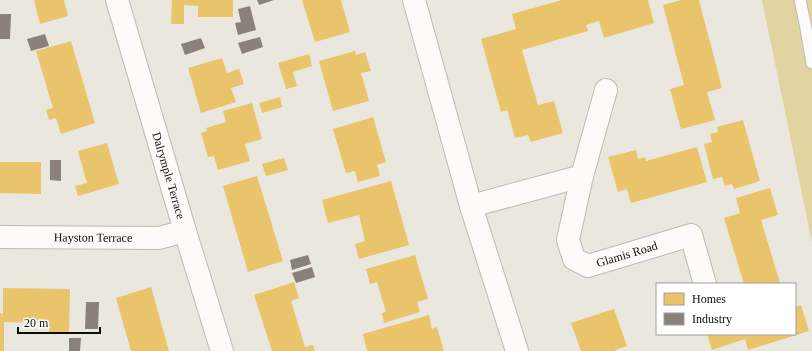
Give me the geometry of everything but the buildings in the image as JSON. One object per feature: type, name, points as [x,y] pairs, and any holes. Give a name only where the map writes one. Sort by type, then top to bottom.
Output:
[{"type":"street","name":"Dalrymple Terrace","points":[[117,0],[222,351]]},
{"type":"street","points":[[414,0],[471,206],[517,351]]},
{"type":"street","name":"Glamis Road","points":[[606,90],[582,176],[568,240],[574,259],[588,266],[691,235],[705,283]]},
{"type":"street","points":[[471,206],[582,176]]},
{"type":"street","name":"Hayston Terrace","points":[[0,237],[159,238],[185,231]]},
{"type":"lane","points":[[800,0],[812,63]]},
{"type":"shaded area","points":[[762,0],[812,0],[812,243],[809,228]]}]
